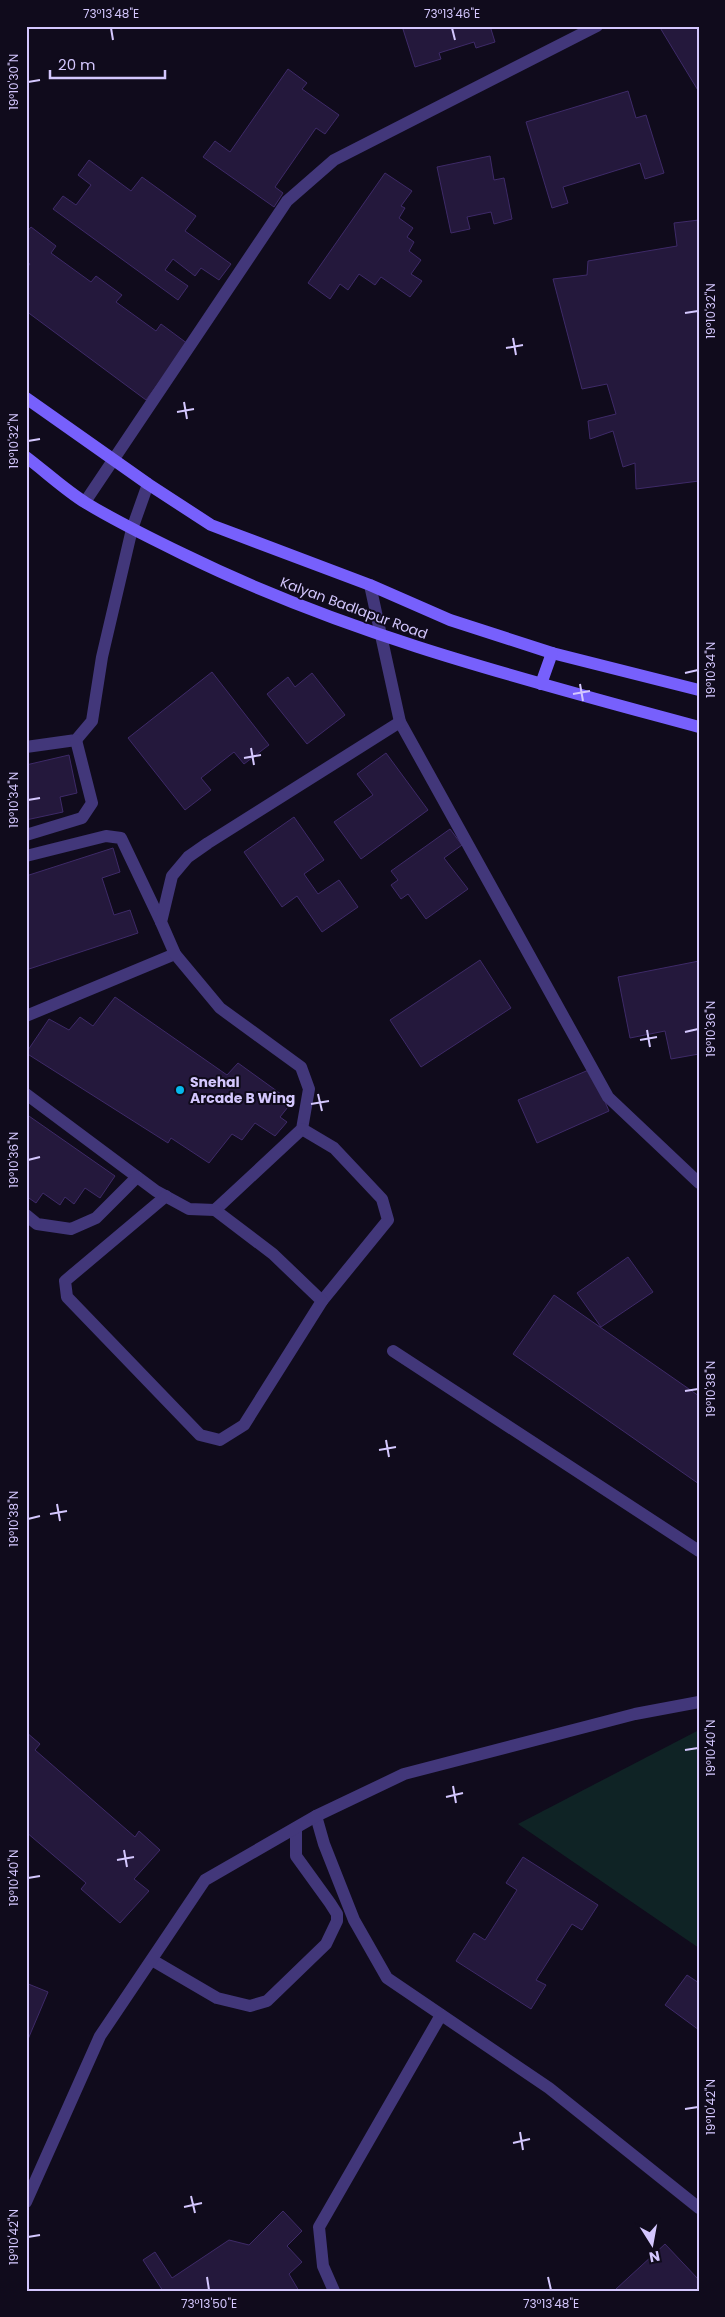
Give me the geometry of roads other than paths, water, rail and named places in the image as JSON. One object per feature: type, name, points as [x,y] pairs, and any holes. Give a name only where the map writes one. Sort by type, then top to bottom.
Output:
[{"type":"main road","points":[[26,398],[113,460],[211,525],[370,585],[450,620],[552,652],[699,690]]},
{"type":"main road","name":"Kalyan Badlapur Road","points":[[26,457],[85,502],[132,529],[242,583],[382,636],[541,684],[699,727]]},
{"type":"main road","points":[[541,684],[552,652]]},
{"type":"street","points":[[85,502],[287,201],[334,160],[597,26]]},
{"type":"street","points":[[26,747],[76,740],[92,721],[102,657],[132,529],[148,484]]},
{"type":"street","points":[[370,585],[400,722],[608,1097],[699,1183]]},
{"type":"street","points":[[161,922],[172,876],[188,857],[400,722]]},
{"type":"street","points":[[26,835],[82,818],[92,803],[76,740]]},
{"type":"street","points":[[26,856],[106,836],[121,838],[175,954],[220,1008],[301,1067],[309,1089],[302,1128],[216,1210]]},
{"type":"street","points":[[26,1016],[175,954]]},
{"type":"street","points":[[26,1094],[137,1177],[166,1196],[189,1209],[216,1210],[272,1254],[322,1301]]},
{"type":"street","points":[[166,1196],[65,1281],[66,1297],[200,1435],[220,1440],[244,1425],[322,1301],[388,1220],[382,1199],[334,1148],[302,1128]]},
{"type":"street","points":[[26,1215],[37,1224],[70,1229],[96,1218],[137,1177]]},
{"type":"street","points":[[393,1350],[699,1551]]},
{"type":"street","points":[[26,2202],[100,2036],[205,1880],[316,1816],[404,1774],[635,1714],[699,1702]]},
{"type":"street","points":[[316,1816],[324,1844],[354,1920],[387,1978],[549,2088],[699,2208]]},
{"type":"street","points":[[152,1960],[218,1998],[250,2006],[267,2001],[326,1944],[337,1921],[337,1914],[296,1856],[296,1828]]},
{"type":"street","points":[[334,2291],[323,2266],[319,2227],[441,2015]]},
{"type":"place","name":"Snehal Arcade B Wing","points":[[180,1090]]}]
